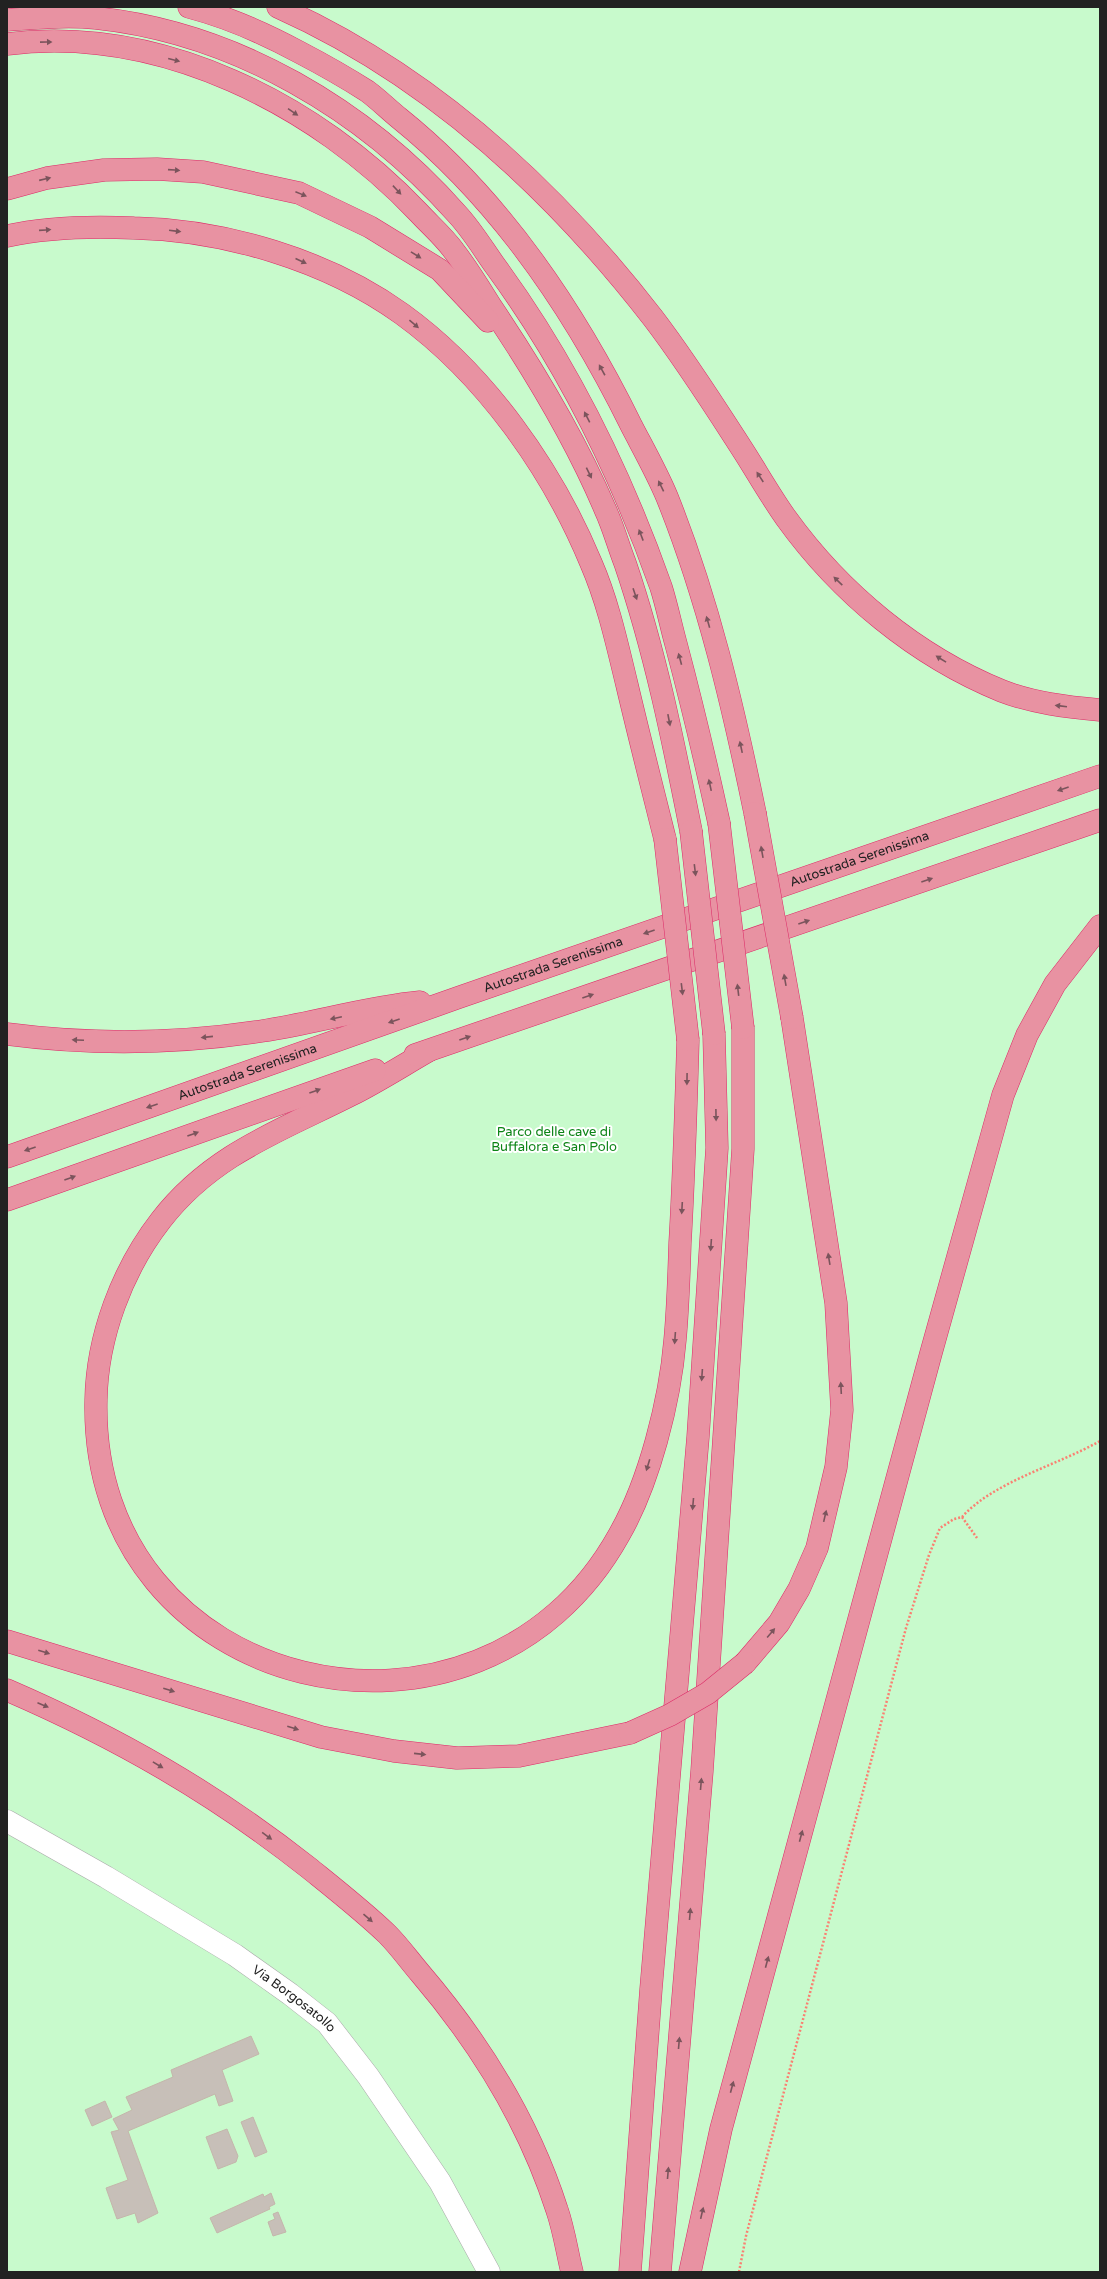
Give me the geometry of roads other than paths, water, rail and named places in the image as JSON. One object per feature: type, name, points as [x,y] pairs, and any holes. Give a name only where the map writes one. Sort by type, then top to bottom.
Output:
[{"type":"highway","points":[[7,1640],[321,1737],[394,1751],[457,1758],[519,1756],[630,1733],[670,1715],[708,1693],[745,1663],[779,1623],[799,1588],[818,1548],[836,1467],[842,1410],[836,1303],[792,1018],[755,813],[732,701],[696,579],[666,496],[620,402],[587,342],[542,271],[484,198],[429,142],[368,92],[268,35],[209,12],[189,7]]},
{"type":"highway","points":[[278,7],[307,20],[354,46],[415,86],[480,135],[531,182],[586,239],[652,318],[714,405],[786,518],[830,573],[860,602],[897,631],[958,670],[1003,691],[1048,704],[1100,710]]},
{"type":"highway","points":[[7,20],[57,16],[104,19],[143,26],[197,40],[254,62],[304,87],[354,118],[409,165],[459,216],[514,292],[557,360],[589,419],[628,501],[662,590],[693,705],[719,823],[743,1028],[743,1148],[702,1771],[660,2272]]},
{"type":"highway","points":[[7,44],[60,42],[96,44],[134,50],[189,64],[242,85],[286,107],[331,137],[396,189],[453,250],[530,365],[569,432],[606,510],[637,600],[669,715],[690,831],[714,1034],[717,1148],[698,1437],[652,1982],[630,2272]]},
{"type":"highway","points":[[7,189],[46,178],[104,170],[157,169],[203,172],[299,192],[370,227],[440,270],[530,365]]},
{"type":"highway","points":[[7,236],[27,232],[97,227],[153,228],[213,235],[284,254],[359,288],[402,314],[440,346],[492,398],[532,453],[569,516],[591,562],[608,607],[665,839],[688,1040],[685,1148],[675,1343],[661,1420],[641,1486],[621,1533],[592,1579],[558,1613],[515,1644],[475,1662],[434,1674],[391,1682],[350,1681],[304,1674],[260,1660],[221,1639],[190,1616],[165,1594],[139,1562],[119,1524],[108,1496],[99,1459],[95,1427],[96,1385],[100,1354],[109,1321],[139,1252],[159,1223],[182,1195],[210,1171],[246,1146],[357,1092],[428,1051]]},
{"type":"highway","name":"Autostrada Serenissima","points":[[7,1157],[457,998],[1100,776]]},
{"type":"highway","points":[[7,1200],[428,1051],[1100,820]]},
{"type":"highway","points":[[690,2272],[721,2129],[931,1353],[1003,1095],[1027,1035],[1056,984],[1100,926]]},
{"type":"highway","points":[[7,1034],[39,1038],[175,1041],[261,1031],[334,1018],[397,1004],[457,998]]},
{"type":"highway","points":[[7,1690],[130,1748],[219,1801],[276,1842],[336,1889],[387,1935],[436,1992],[480,2050],[513,2108],[539,2164],[557,2210],[572,2272]]},
{"type":"street","name":"Via Borgosatollo","points":[[7,1821],[106,1877],[235,1955],[290,1994],[327,2023],[368,2076],[440,2182],[489,2272]]},
{"type":"park label","name":"Parco delle cave di Buffalora e San Polo","points":[[554,1140]]}]
